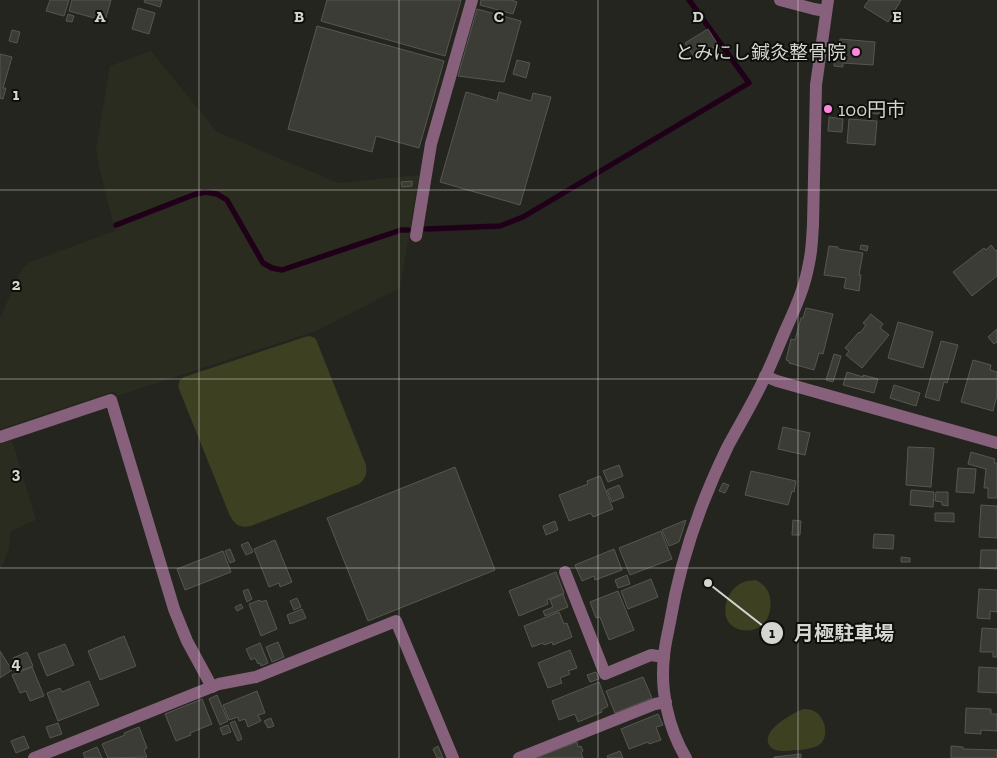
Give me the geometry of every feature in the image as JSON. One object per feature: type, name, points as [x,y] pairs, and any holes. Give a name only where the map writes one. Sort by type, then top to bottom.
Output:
[{"type":"street","points":[[416,236],[432,144],[472,0]]},
{"type":"street","points":[[686,758],[675,737],[669,717],[663,677],[664,657],[672,608],[684,561],[708,491],[728,447],[766,376],[800,296],[809,263],[813,225],[816,85],[827,6],[814,9],[780,0]]},
{"type":"street","points":[[766,376],[777,381],[997,443]]},
{"type":"street","points":[[0,437],[111,400],[174,609],[187,641],[212,687]]},
{"type":"street","points":[[564,572],[605,674],[651,655],[664,657]]},
{"type":"street","points":[[34,758],[219,684],[256,677],[396,621],[453,758]]},
{"type":"street","points":[[519,758],[655,704],[666,702]]},
{"type":"shaded area","points":[[151,51],[217,132],[338,183],[419,175],[400,288],[316,331],[117,396],[115,391],[0,429],[0,318],[20,273],[30,262],[115,231],[96,149],[110,66]]},
{"type":"shaded area","points":[[12,440],[36,520],[11,531],[9,548],[0,570],[0,444]]},
{"type":"green space","points":[[310,336],[315,338],[317,342],[366,465],[366,476],[359,484],[251,526],[239,526],[230,516],[179,389],[179,382],[184,377]]},
{"type":"green space","points":[[755,580],[762,584],[769,593],[770,610],[766,621],[762,625],[752,630],[741,630],[728,622],[725,612],[727,601],[731,592],[739,584]]},
{"type":"green space","points":[[803,709],[814,711],[822,719],[825,736],[821,744],[802,750],[786,751],[772,748],[769,745],[768,739],[773,728]]},
{"type":"building","points":[[50,0],[69,0],[64,16],[46,11]]},
{"type":"building","points":[[72,0],[111,0],[105,21],[69,11]]},
{"type":"building","points":[[145,0],[162,0],[160,7],[144,2]]},
{"type":"building","points":[[327,0],[461,0],[445,56],[321,21]]},
{"type":"building","points":[[481,0],[511,0],[517,2],[513,14],[480,5]]},
{"type":"building","points":[[869,0],[901,0],[888,22],[864,7]]},
{"type":"building","points":[[138,8],[155,13],[149,34],[132,29]]},
{"type":"building","points":[[477,9],[521,21],[504,82],[458,76]]},
{"type":"building","points":[[68,14],[74,16],[72,22],[66,21]]},
{"type":"building","points":[[317,26],[444,61],[419,148],[376,136],[372,152],[288,129]]},
{"type":"building","points":[[708,29],[720,48],[715,51],[713,47],[695,58],[685,43]]},
{"type":"building","points":[[12,30],[20,32],[17,43],[9,41]]},
{"type":"building","points":[[840,39],[875,42],[873,65],[843,63],[843,67],[834,66],[835,54],[838,54]]},
{"type":"building","points":[[0,54],[12,57],[3,88],[6,88],[3,99],[0,98]]},
{"type":"building","points":[[517,60],[530,63],[526,78],[513,74]]},
{"type":"building","points":[[466,92],[497,101],[499,92],[531,101],[533,93],[551,97],[520,205],[440,182]]},
{"type":"building","points":[[862,105],[879,106],[879,114],[862,113]]},
{"type":"building","points":[[829,117],[843,119],[842,132],[828,131]]},
{"type":"building","points":[[849,119],[877,121],[875,145],[847,143]]},
{"type":"building","points":[[412,181],[412,186],[402,187],[401,182]]},
{"type":"building","points":[[861,245],[868,246],[867,251],[860,249]]},
{"type":"building","points":[[991,245],[997,250],[997,276],[972,296],[953,272],[984,248],[986,250]]},
{"type":"building","points":[[829,246],[863,253],[859,275],[861,275],[859,291],[844,288],[846,278],[824,275]]},
{"type":"building","points":[[806,308],[833,314],[823,354],[819,353],[814,370],[789,363],[786,360],[791,339],[795,340]]},
{"type":"building","points":[[871,314],[883,324],[880,328],[889,335],[862,368],[846,355],[849,351],[845,348],[860,333],[866,325],[863,323]]},
{"type":"building","points":[[898,322],[933,332],[923,368],[888,358]]},
{"type":"building","points":[[997,329],[997,342],[994,344],[988,337]]},
{"type":"building","points":[[941,341],[958,345],[947,383],[944,382],[939,401],[925,397]]},
{"type":"building","points":[[834,354],[841,356],[833,382],[826,380]]},
{"type":"building","points":[[973,360],[991,365],[990,370],[997,372],[997,395],[993,411],[961,402]]},
{"type":"building","points":[[847,372],[878,379],[874,393],[843,385]]},
{"type":"building","points":[[894,385],[920,393],[916,406],[890,398]]},
{"type":"building","points":[[783,427],[810,433],[805,455],[778,449]]},
{"type":"building","points":[[908,447],[934,448],[931,487],[906,485]]},
{"type":"building","points":[[971,452],[995,459],[994,463],[997,463],[997,498],[988,498],[988,488],[984,488],[986,469],[968,464]]},
{"type":"building","points":[[619,465],[623,476],[608,482],[603,471]]},
{"type":"building","points":[[455,467],[495,570],[368,621],[327,518]]},
{"type":"building","points":[[958,468],[976,469],[974,493],[956,492]]},
{"type":"building","points":[[751,471],[796,481],[794,492],[792,491],[788,505],[745,495]]},
{"type":"building","points":[[600,476],[613,509],[593,517],[591,513],[569,521],[559,495],[588,484],[587,481]]},
{"type":"building","points":[[723,483],[729,485],[725,493],[719,491]]},
{"type":"building","points":[[619,485],[624,497],[612,502],[607,490]]},
{"type":"building","points":[[911,490],[934,492],[933,507],[910,505]]},
{"type":"building","points":[[936,492],[948,492],[948,506],[942,505],[942,502],[935,501]]},
{"type":"building","points":[[981,505],[997,506],[997,538],[979,537]]},
{"type":"building","points":[[935,513],[954,513],[954,522],[935,521]]},
{"type":"building","points":[[686,520],[679,542],[669,546],[662,530]]},
{"type":"building","points":[[793,520],[801,521],[800,535],[792,535]]},
{"type":"building","points":[[555,521],[558,530],[546,535],[543,526]]},
{"type":"building","points":[[661,531],[672,559],[630,575],[619,548]]},
{"type":"building","points":[[874,534],[894,535],[893,549],[873,548]]},
{"type":"building","points":[[275,540],[292,582],[280,587],[279,583],[269,587],[254,549]]},
{"type":"building","points":[[248,542],[253,552],[246,555],[241,545]]},
{"type":"building","points":[[230,549],[235,561],[230,563],[225,551]]},
{"type":"building","points":[[614,549],[622,570],[595,580],[594,576],[582,581],[575,565]]},
{"type":"building","points":[[981,550],[997,550],[997,569],[980,568]]},
{"type":"building","points":[[223,551],[231,572],[185,590],[177,569]]},
{"type":"building","points":[[901,557],[910,558],[910,562],[901,562]]},
{"type":"building","points":[[556,572],[564,593],[547,600],[548,604],[519,616],[509,591]]},
{"type":"building","points":[[627,575],[630,584],[618,588],[615,580]]},
{"type":"building","points":[[651,579],[658,597],[628,609],[621,591]]},
{"type":"building","points":[[248,589],[252,599],[247,602],[243,591]]},
{"type":"building","points":[[979,589],[997,590],[997,612],[990,611],[990,619],[977,618]]},
{"type":"building","points":[[618,591],[634,630],[609,640],[600,617],[596,618],[590,602]]},
{"type":"building","points":[[563,594],[568,607],[545,616],[543,611],[553,607],[550,600]]},
{"type":"building","points":[[297,598],[301,607],[294,610],[290,601]]},
{"type":"building","points":[[260,600],[261,602],[266,600],[277,629],[261,636],[249,604]]},
{"type":"building","points":[[241,604],[243,608],[237,611],[235,607]]},
{"type":"building","points":[[302,609],[306,618],[290,624],[287,615]]},
{"type":"building","points":[[559,612],[564,624],[567,623],[572,637],[553,645],[552,642],[532,647],[524,626]]},
{"type":"building","points":[[982,628],[997,629],[997,657],[993,657],[993,652],[980,652]]},
{"type":"building","points":[[124,636],[136,666],[100,680],[88,651]]},
{"type":"building","points":[[278,642],[284,657],[272,662],[266,647]]},
{"type":"building","points":[[260,643],[268,663],[261,666],[255,658],[251,660],[246,649]]},
{"type":"building","points":[[65,644],[74,665],[47,676],[38,654]]},
{"type":"building","points":[[570,650],[577,668],[568,671],[570,674],[560,678],[562,683],[548,688],[538,663]]},
{"type":"building","points":[[0,651],[12,670],[0,678]]},
{"type":"building","points":[[27,652],[33,666],[19,671],[13,658]]},
{"type":"building","points":[[32,667],[44,696],[30,701],[26,691],[20,693],[12,675]]},
{"type":"building","points":[[979,667],[997,668],[997,693],[978,692]]},
{"type":"building","points":[[596,672],[599,679],[590,682],[587,675]]},
{"type":"building","points":[[643,677],[652,698],[615,713],[606,691]]},
{"type":"building","points":[[89,681],[99,705],[58,721],[47,693],[60,688],[62,692]]},
{"type":"building","points":[[599,682],[608,706],[601,710],[602,712],[578,722],[575,714],[559,720],[552,701]]},
{"type":"building","points":[[257,691],[265,713],[258,715],[261,721],[248,727],[245,719],[239,721],[238,717],[229,720],[223,705]]},
{"type":"building","points":[[217,695],[228,721],[220,725],[209,699]]},
{"type":"building","points":[[202,699],[212,724],[176,741],[165,714]]},
{"type":"building","points":[[966,708],[991,709],[991,714],[997,714],[997,731],[981,730],[981,734],[965,733]]},
{"type":"building","points":[[658,714],[663,725],[656,727],[661,740],[649,744],[648,742],[629,749],[621,729]]},
{"type":"building","points":[[271,718],[274,726],[268,728],[264,721]]},
{"type":"building","points":[[235,721],[242,739],[238,741],[230,723]]},
{"type":"building","points":[[58,723],[62,734],[50,738],[46,727]]},
{"type":"building","points":[[228,725],[231,732],[223,735],[220,728]]},
{"type":"building","points":[[139,727],[147,748],[144,750],[147,757],[108,758],[102,744]]},
{"type":"building","points":[[24,736],[29,748],[16,753],[11,741]]},
{"type":"building","points":[[577,742],[578,747],[581,746],[583,751],[581,753],[583,758],[536,758]]},
{"type":"building","points":[[438,746],[443,758],[437,758],[433,749]]},
{"type":"building","points":[[951,746],[963,747],[963,749],[997,750],[997,758],[951,758]]},
{"type":"building","points":[[97,747],[102,758],[85,758],[83,753]]},
{"type":"building","points":[[620,751],[623,758],[608,758],[607,756]]},
{"type":"building","points":[[801,754],[801,758],[774,758],[774,757]]},
{"type":"waterway","points":[[426,229],[500,226],[523,217],[749,83],[689,0]]},
{"type":"waterway","points":[[116,225],[193,195],[205,192],[217,194],[227,200],[263,263],[272,268],[282,270],[401,230],[408,230]]},
{"type":"place","name":"とみにし鍼灸整骨院","points":[[856,52]]},
{"type":"place","name":"100円市","points":[[828,109]]},
{"type":"place","name":"月極駐車場","points":[[708,583]]}]
